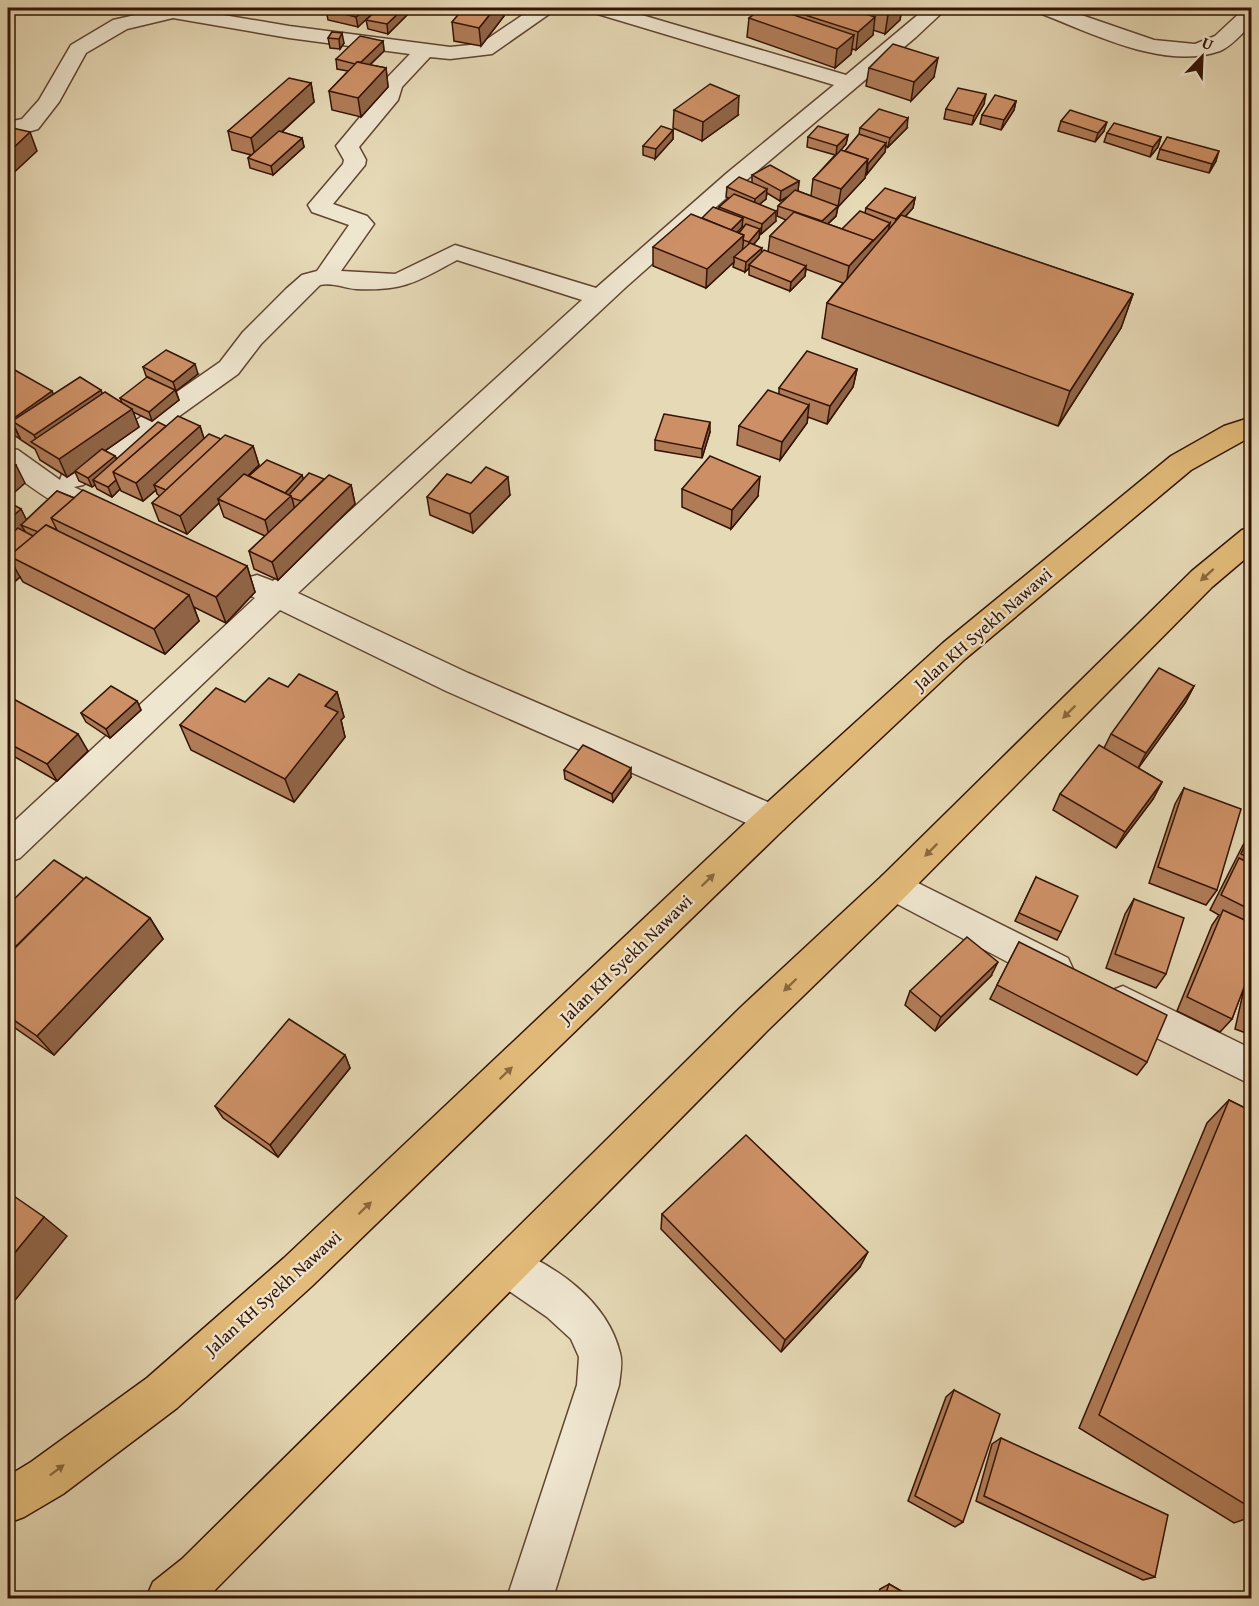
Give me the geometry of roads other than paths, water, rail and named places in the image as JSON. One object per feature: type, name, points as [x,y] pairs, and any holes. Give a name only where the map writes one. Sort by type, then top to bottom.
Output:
[{"type":"main road","name":"Jalan KH Syekh Nawawi","points":[[8,1501],[46,1478],[162,1393],[289,1280],[772,819],[954,651],[1181,463],[1234,432],[1251,426]]},
{"type":"main road","points":[[190,1591],[507,1266],[754,1019],[894,886],[1202,579],[1251,537]]},
{"type":"street","points":[[8,128],[30,124],[48,102],[78,49],[120,24],[173,12],[288,32],[450,53],[485,50],[545,8]]},
{"type":"street","points":[[598,8],[850,82]]},
{"type":"street","points":[[8,848],[276,595],[601,298],[709,201],[937,8]]},
{"type":"street","points":[[1044,8],[1149,46],[1183,51],[1215,46],[1251,12]]},
{"type":"street","points":[[326,276],[362,224],[360,221],[320,207],[320,205],[354,165],[355,160],[347,146],[368,125],[372,119],[370,115],[391,93],[392,86],[425,50]]},
{"type":"street","points":[[55,490],[229,368],[252,338],[311,280],[326,276],[353,281],[401,280],[455,252],[601,298]]},
{"type":"street","points":[[8,458],[55,490],[125,523]]},
{"type":"street","points":[[235,576],[457,681],[772,819]]},
{"type":"street","points":[[75,740],[105,757]]},
{"type":"street","points":[[894,886],[1251,1068]]},
{"type":"street","points":[[507,1266],[569,1308],[590,1330],[599,1353],[598,1385],[530,1599]]}]
